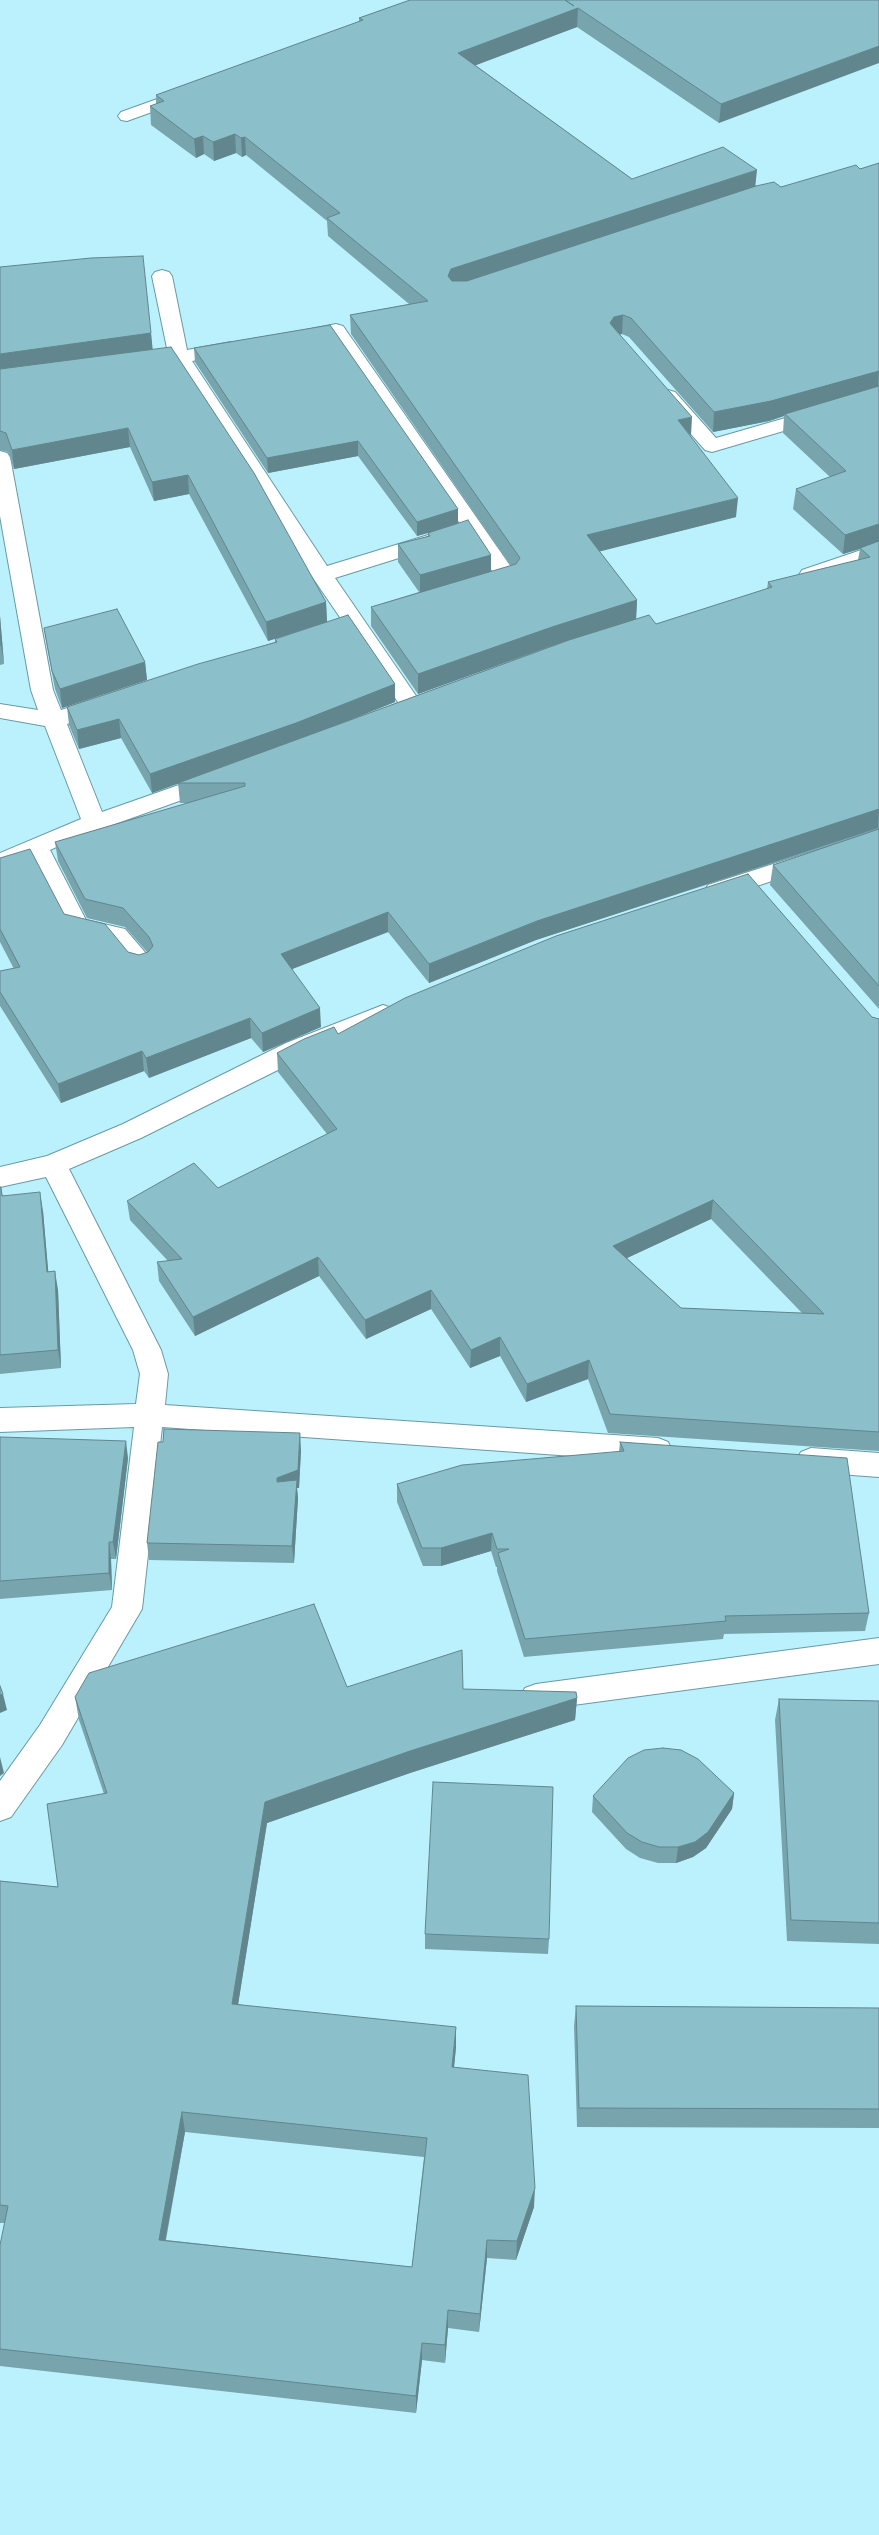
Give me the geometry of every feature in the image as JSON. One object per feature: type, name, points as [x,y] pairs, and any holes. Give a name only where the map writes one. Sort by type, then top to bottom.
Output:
[{"type":"street","points":[[127,116],[200,88]]},
{"type":"street","points":[[162,276],[179,357],[322,575],[412,706]]},
{"type":"street","points":[[277,340],[336,330],[507,577],[459,591]]},
{"type":"street","points":[[141,362],[248,346]]},
{"type":"street","points":[[653,380],[712,446],[879,397]]},
{"type":"street","points":[[0,457],[42,690],[94,822]]},
{"type":"street","points":[[322,575],[474,528]]},
{"type":"street","points":[[787,583],[879,552]]},
{"type":"street","points":[[0,712],[54,720],[120,699]]},
{"type":"street","points":[[0,864],[94,822],[232,774]]},
{"type":"street","points":[[694,899],[879,838]]},
{"type":"street","points":[[36,847],[77,927],[116,935],[141,964]]},
{"type":"street","points":[[750,880],[770,902]]},
{"type":"street","points":[[0,1178],[53,1165],[132,1131],[295,1050],[403,1006]]},
{"type":"street","points":[[0,1807],[51,1735],[127,1609],[154,1374],[147,1350],[53,1165]]},
{"type":"street","points":[[0,1420],[149,1415],[682,1452]]},
{"type":"street","points":[[780,1458],[879,1465]]},
{"type":"street","points":[[527,1699],[879,1651]]},
{"type":"building","points":[[410,0],[879,0],[879,46],[721,104],[578,8],[458,53],[632,179],[723,147],[757,170],[451,269],[448,276],[452,281],[467,281],[756,186],[774,182],[781,187],[856,165],[860,169],[879,163],[879,371],[771,401],[714,412],[631,318],[623,315],[614,317],[610,323],[692,417],[678,420],[738,498],[587,535],[637,600],[552,627],[418,674],[371,607],[516,564],[520,558],[350,315],[428,301],[327,218],[340,213],[245,137],[241,138],[235,134],[213,142],[203,136],[194,139],[150,106],[164,101],[156,95],[363,20],[359,18]]},
{"type":"building","points":[[143,256],[151,333],[0,354],[0,267],[91,258]]},
{"type":"building","points":[[330,325],[458,509],[417,522],[358,441],[267,458],[194,348]]},
{"type":"building","points":[[171,347],[254,473],[326,602],[266,622],[188,475],[152,482],[128,428],[12,450],[6,433],[0,431],[0,369]]},
{"type":"building","points":[[879,386],[879,524],[845,535],[796,489],[846,471],[785,414]]},
{"type":"building","points":[[468,520],[491,555],[420,575],[398,544],[430,536],[428,533]]},
{"type":"building","points":[[879,541],[879,809],[537,921],[429,964],[388,912],[281,954],[320,1008],[262,1033],[250,1018],[146,1058],[142,1051],[58,1084],[0,992],[0,971],[20,967],[0,929],[0,858],[30,849],[64,914],[105,924],[128,952],[139,955],[148,952],[153,946],[149,937],[123,908],[85,899],[55,842],[245,786],[245,783],[178,783],[569,640],[649,615],[656,624],[772,587],[768,582],[870,557],[860,548]]},
{"type":"building","points":[[117,609],[145,662],[60,689],[52,671],[44,628]]},
{"type":"building","points":[[348,615],[395,684],[296,723],[150,774],[119,719],[77,730],[67,707],[198,664],[277,642],[275,639]]},
{"type":"building","points":[[879,829],[879,986],[773,865]]},
{"type":"building","points":[[748,874],[872,1017],[879,1019],[879,1432],[610,1414],[589,1360],[527,1384],[500,1337],[471,1350],[431,1290],[365,1320],[318,1257],[193,1317],[157,1262],[182,1259],[127,1201],[194,1163],[218,1188],[337,1129],[277,1053],[304,1039],[334,1027],[338,1034],[405,998],[556,936]],"holes":[[[713,1200],[824,1314],[681,1308],[613,1246]]]},
{"type":"building","points":[[0,1187],[2,1196],[40,1192],[47,1272],[55,1271],[58,1350],[0,1355]]},
{"type":"building","points":[[164,1429],[300,1433],[298,1470],[277,1478],[277,1482],[297,1480],[292,1546],[147,1543],[158,1442],[163,1442]]},
{"type":"building","points":[[0,1437],[126,1441],[113,1542],[109,1542],[109,1573],[0,1581]]},
{"type":"building","points":[[620,1442],[847,1458],[869,1613],[725,1616],[726,1621],[525,1639],[498,1553],[509,1549],[497,1549],[492,1533],[441,1548],[422,1548],[397,1484],[462,1465],[624,1451]]},
{"type":"building","points":[[314,1604],[347,1687],[462,1650],[463,1689],[576,1692],[577,1698],[410,1751],[265,1802],[232,2004],[456,2027],[452,2067],[528,2075],[535,2188],[517,2241],[487,2240],[480,2314],[448,2310],[445,2345],[422,2343],[416,2396],[0,2349],[0,2245],[8,2206],[0,2205],[0,1881],[58,1887],[47,1804],[107,1793],[75,1697],[89,1673]],"holes":[[[182,2112],[427,2138],[412,2267],[159,2240]]]},
{"type":"building","points":[[779,1699],[879,1701],[879,1923],[791,1920]]},
{"type":"building","points":[[663,1748],[681,1750],[698,1759],[734,1793],[708,1832],[695,1842],[678,1847],[659,1847],[642,1842],[627,1833],[593,1796],[628,1758],[644,1750]]},
{"type":"building","points":[[433,1782],[553,1787],[549,1939],[425,1934]]},
{"type":"building","points":[[576,2006],[879,2008],[879,2109],[579,2108]]}]
